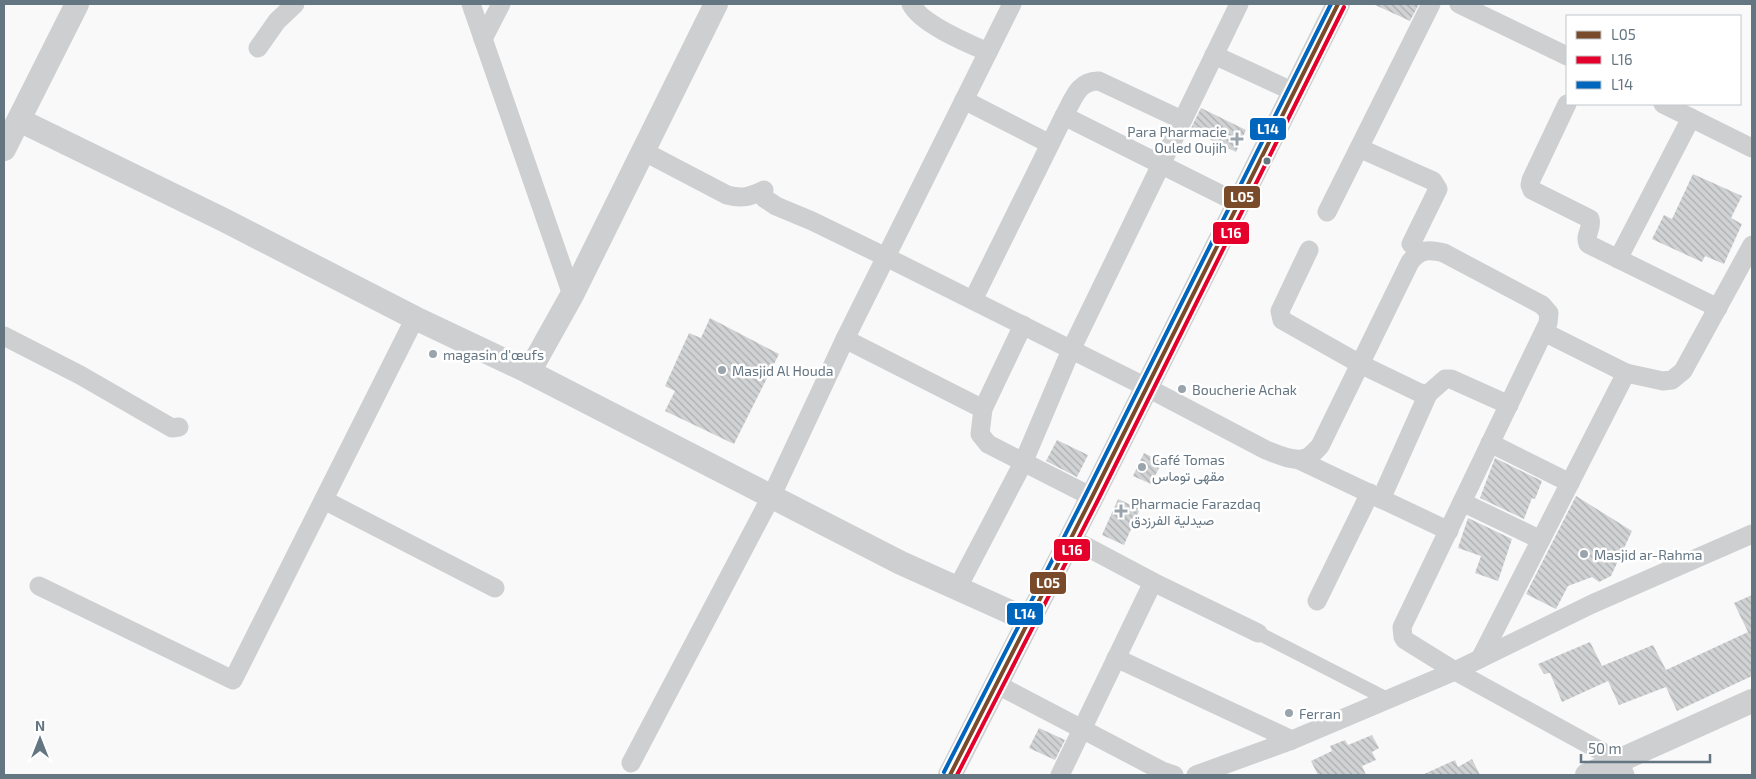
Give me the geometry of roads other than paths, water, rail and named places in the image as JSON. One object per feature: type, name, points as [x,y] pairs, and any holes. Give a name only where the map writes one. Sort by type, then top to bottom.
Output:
[{"type":"street","points":[[4,149],[76,4]]},
{"type":"street","points":[[258,48],[277,21],[295,4]]},
{"type":"street","points":[[471,4],[572,295]]},
{"type":"street","points":[[483,39],[501,4]]},
{"type":"street","points":[[529,372],[572,295],[716,4]]},
{"type":"street","points":[[911,4],[921,16],[943,31],[988,52]]},
{"type":"street","points":[[631,763],[772,495],[845,339],[1012,4]]},
{"type":"street","points":[[957,589],[1023,463],[1071,350],[1239,4]]},
{"type":"street","points":[[950,775],[1338,4]]},
{"type":"street","points":[[1327,212],[1431,4]]},
{"type":"street","points":[[1459,4],[1496,11],[1566,55]]},
{"type":"street","points":[[1214,55],[1294,92]]},
{"type":"street","points":[[973,300],[1064,116],[1081,86],[1086,82],[1099,81],[1182,120]]},
{"type":"street","points":[[964,100],[1050,144]]},
{"type":"street","points":[[1567,105],[1531,180],[1532,190],[1590,219],[1592,224],[1586,241],[1588,244],[1718,308]]},
{"type":"street","points":[[1665,105],[1752,148]]},
{"type":"street","points":[[1064,116],[1238,203]]},
{"type":"street","points":[[1618,259],[1691,118]]},
{"type":"street","points":[[19,120],[224,220],[415,318],[529,372],[772,495],[901,563],[1028,620]]},
{"type":"street","points":[[1359,148],[1433,181],[1438,189],[1411,244]]},
{"type":"street","points":[[643,151],[727,195],[739,198],[764,194],[776,206],[812,221],[973,300],[1266,450],[1286,458],[1299,460],[1448,531]]},
{"type":"street","points":[[1544,332],[1626,374],[1663,381],[1672,380],[1683,371],[1752,244]]},
{"type":"street","points":[[1309,250],[1280,311],[1282,320],[1360,364],[1420,393],[1428,394]]},
{"type":"street","points":[[1299,460],[1308,457],[1320,446],[1410,262],[1416,254],[1432,250],[1444,253],[1547,309],[1550,318],[1544,332],[1402,627],[1402,632],[1405,640],[1455,671],[1622,768]]},
{"type":"street","points":[[39,586],[234,680],[415,318]]},
{"type":"street","points":[[1023,325],[983,409],[980,434],[988,444],[1092,496]]},
{"type":"street","points":[[4,336],[80,375],[172,428],[179,427]]},
{"type":"street","points":[[845,339],[983,409]]},
{"type":"street","points":[[1480,659],[1626,374]]},
{"type":"street","points":[[1317,601],[1376,496],[1428,394],[1445,380],[1451,379],[1509,405]]},
{"type":"street","points":[[1490,443],[1570,483]]},
{"type":"street","points":[[324,500],[495,588]]},
{"type":"street","points":[[1462,502],[1541,540]]},
{"type":"street","points":[[1196,775],[1292,740],[1389,700],[1455,671],[1592,604],[1752,534]]},
{"type":"street","points":[[1070,538],[1153,582],[1389,700]]},
{"type":"street","points":[[1060,775],[1153,582]]},
{"type":"street","points":[[1116,658],[1292,740]]},
{"type":"street","points":[[996,684],[1162,771],[1174,775]]},
{"type":"street","points":[[1587,775],[1622,768],[1752,701]]},
{"type":"place","name":"Para Pharmacie Ouled Oujih","points":[[1237,139]]},
{"type":"place","name":"magasin d'œufs","points":[[433,354]]},
{"type":"place","name":"Masjid Al Houda","points":[[722,370]]},
{"type":"place","name":"Boucherie Achak","points":[[1182,389]]},
{"type":"place","name":"Café Tomas مقهى توماس","points":[[1142,467]]},
{"type":"place","name":"Pharmacie Farazdaq صيدلية الفرزدق","points":[[1121,511]]},
{"type":"place","name":"Masjid ar-Rahma","points":[[1584,554]]},
{"type":"place","name":"Ferran","points":[[1289,713]]}]
